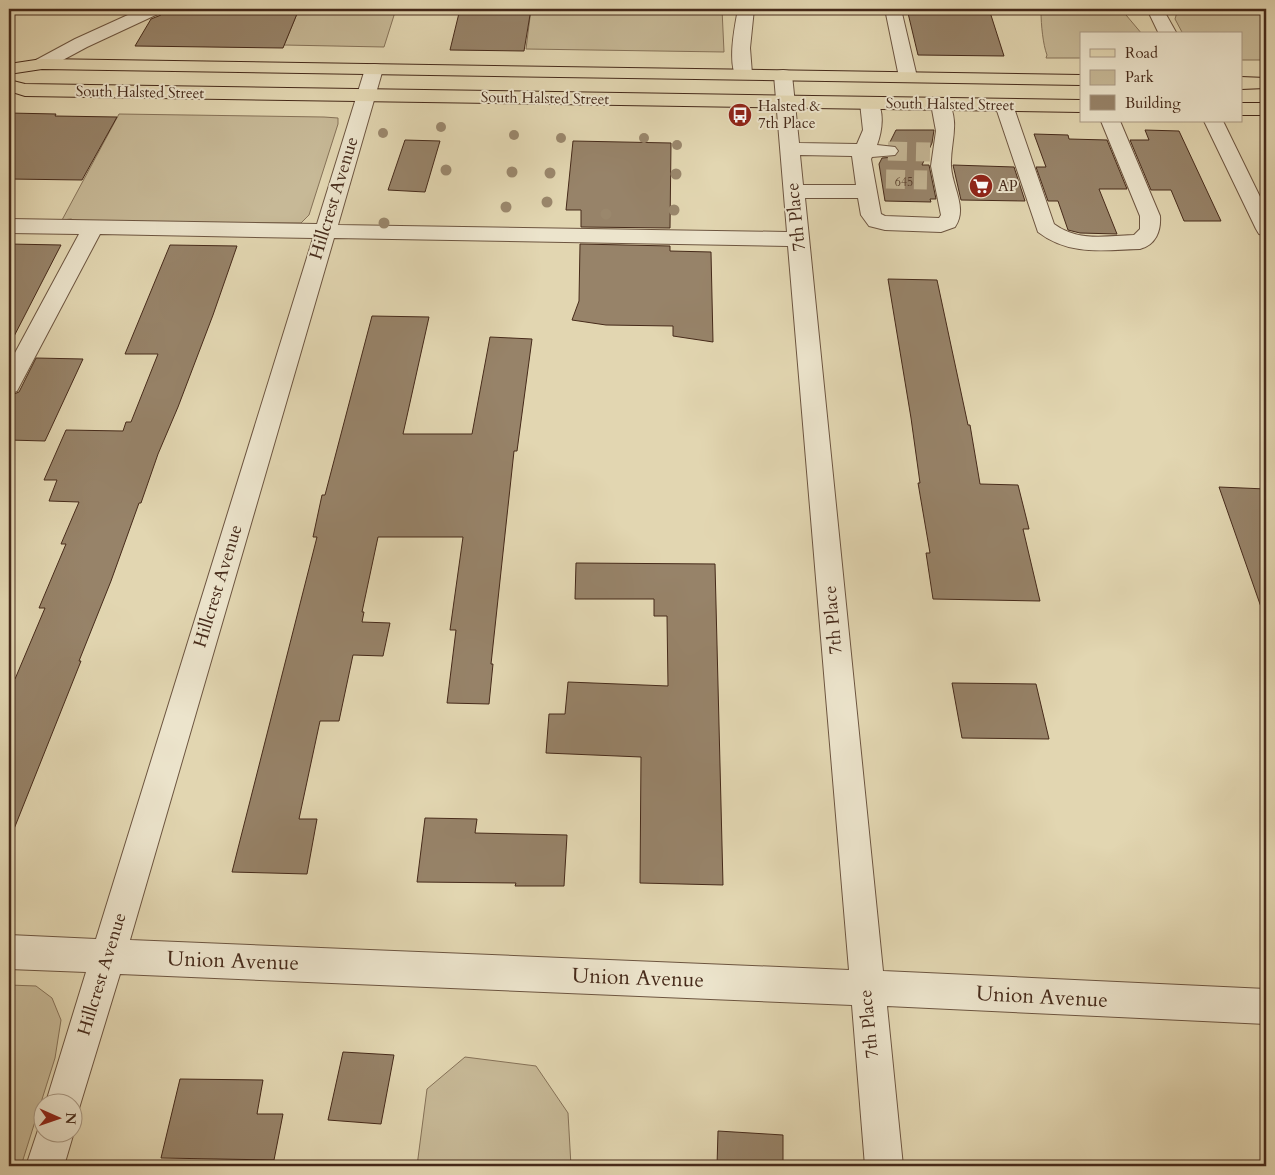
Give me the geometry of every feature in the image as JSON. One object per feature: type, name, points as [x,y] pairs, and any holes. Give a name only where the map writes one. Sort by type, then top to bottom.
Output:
[{"type":"main road","name":"South Halsted Street","points":[[9,69],[42,64],[1080,80]]},
{"type":"main road","points":[[1242,83],[1266,83]]},
{"type":"main road","name":"South Halsted Street","points":[[9,86],[25,90],[1080,106]]},
{"type":"main road","points":[[1242,109],[1266,109]]},
{"type":"street","points":[[42,64],[81,43],[154,9]]},
{"type":"street","points":[[743,74],[741,48],[746,9]]},
{"type":"street","points":[[893,9],[908,77]]},
{"type":"street","points":[[1155,9],[1167,32]]},
{"type":"street","name":"Hillcrest Avenue","points":[[67,1092],[374,69]]},
{"type":"street","name":"7th Place","points":[[783,74],[866,988],[884,1166]]},
{"type":"street","points":[[868,103],[873,130],[861,158],[871,215],[876,221],[885,223],[940,225],[948,222],[951,215],[935,180],[941,166],[937,152],[946,131],[940,104]]},
{"type":"street","points":[[1004,105],[1045,226],[1058,237],[1079,243],[1140,242],[1150,230],[1150,216],[1110,122]]},
{"type":"street","points":[[1213,122],[1266,229]]},
{"type":"street","points":[[789,149],[888,151]]},
{"type":"street","points":[[794,191],[865,186],[886,179]]},
{"type":"street","points":[[9,226],[324,233],[798,239]]},
{"type":"street","points":[[9,385],[93,228]]},
{"type":"street","name":"Union Avenue","points":[[9,952],[1266,1007]]},
{"type":"street","points":[[45,1166],[52,1142]]},
{"type":"green space","points":[[299,9],[396,9],[384,47],[284,45]]},
{"type":"green space","points":[[531,9],[722,9],[724,52],[526,49]]},
{"type":"green space","points":[[1046,9],[1121,9],[1140,32],[1080,32],[1080,58],[1046,58],[1041,12]]},
{"type":"green space","points":[[1178,9],[1266,9],[1266,60],[1242,60],[1242,32],[1182,32],[1175,19]]},
{"type":"green space","points":[[119,114],[324,117],[338,118],[338,124],[309,215],[301,223],[79,222],[71,219],[62,220]]},
{"type":"green space","points":[[9,985],[36,986],[52,998],[61,1020],[55,1058],[44,1092],[32,1092],[32,1131],[21,1166],[9,1166]]},
{"type":"green space","points":[[465,1057],[536,1066],[568,1113],[571,1166],[417,1166],[427,1089]]},
{"type":"building","points":[[164,9],[299,9],[283,48],[135,46],[151,19],[161,15]]},
{"type":"building","points":[[460,9],[531,9],[524,51],[450,50]]},
{"type":"building","points":[[907,9],[989,9],[1004,56],[918,55]]},
{"type":"building","points":[[9,113],[117,117],[82,180],[9,179]]},
{"type":"building","points":[[896,130],[934,130],[932,143],[922,165],[929,165],[936,199],[930,199],[931,202],[885,201],[879,164],[882,158],[895,157],[900,152],[896,146],[889,144]]},
{"type":"building","points":[[1145,130],[1179,131],[1221,221],[1184,221],[1171,190],[1151,190],[1130,140],[1149,140]]},
{"type":"building","points":[[1034,134],[1068,135],[1069,139],[1107,140],[1127,189],[1099,189],[1117,234],[1080,233],[1068,230],[1058,201],[1048,201],[1036,167],[1046,167]]},
{"type":"building","points":[[405,140],[440,141],[425,192],[388,190]]},
{"type":"building","points":[[573,141],[671,143],[670,228],[581,227],[581,210],[566,210]]},
{"type":"building","points":[[953,165],[1014,167],[1025,201],[961,200]]},
{"type":"building","points":[[9,244],[61,245],[9,346]]},
{"type":"building","points":[[580,244],[670,246],[670,251],[711,252],[713,342],[673,336],[673,326],[606,325],[572,320],[579,301]]},
{"type":"building","points":[[170,245],[237,246],[178,407],[158,454],[141,503],[139,503],[111,581],[79,661],[81,661],[9,839],[9,679],[15,679],[45,608],[39,608],[66,544],[61,544],[79,502],[49,501],[57,480],[44,480],[66,430],[123,431],[126,422],[131,422],[158,354],[125,354]]},
{"type":"building","points":[[888,279],[937,280],[968,425],[970,425],[980,484],[1018,485],[1029,529],[1023,529],[1040,601],[933,599],[926,553],[930,553],[918,483],[920,483],[911,418]]},
{"type":"building","points":[[372,316],[429,317],[403,434],[472,434],[490,337],[532,339],[517,451],[514,451],[491,664],[493,664],[489,704],[447,703],[456,630],[450,630],[463,537],[378,537],[362,612],[364,612],[362,622],[390,623],[383,656],[353,655],[339,721],[320,721],[299,819],[317,819],[307,874],[232,872],[317,537],[313,537],[322,495],[325,495]]},
{"type":"building","points":[[36,358],[83,359],[45,441],[9,440],[9,396],[19,392]]},
{"type":"building","points":[[1219,487],[1266,489],[1266,606],[1261,607]]},
{"type":"building","points":[[576,563],[715,564],[723,885],[640,883],[641,757],[546,753],[549,714],[565,714],[568,682],[668,686],[667,616],[654,616],[654,599],[575,599]]},
{"type":"building","points":[[952,683],[1036,684],[1049,739],[962,738]]},
{"type":"building","points":[[425,818],[477,819],[475,833],[567,835],[564,886],[515,886],[516,883],[417,882]]},
{"type":"building","points":[[343,1052],[394,1055],[381,1124],[328,1120]]},
{"type":"building","points":[[180,1079],[263,1080],[257,1114],[283,1114],[274,1160],[161,1158]]},
{"type":"building","points":[[718,1131],[783,1135],[783,1166],[717,1166]]},
{"type":"tunnel","points":[[888,151],[930,152]]},
{"type":"tunnel","points":[[886,179],[927,180]]},
{"type":"place","name":"Halsted & 7th Place","points":[[740,115]]},
{"type":"place","name":"AP","points":[[981,186]]}]
